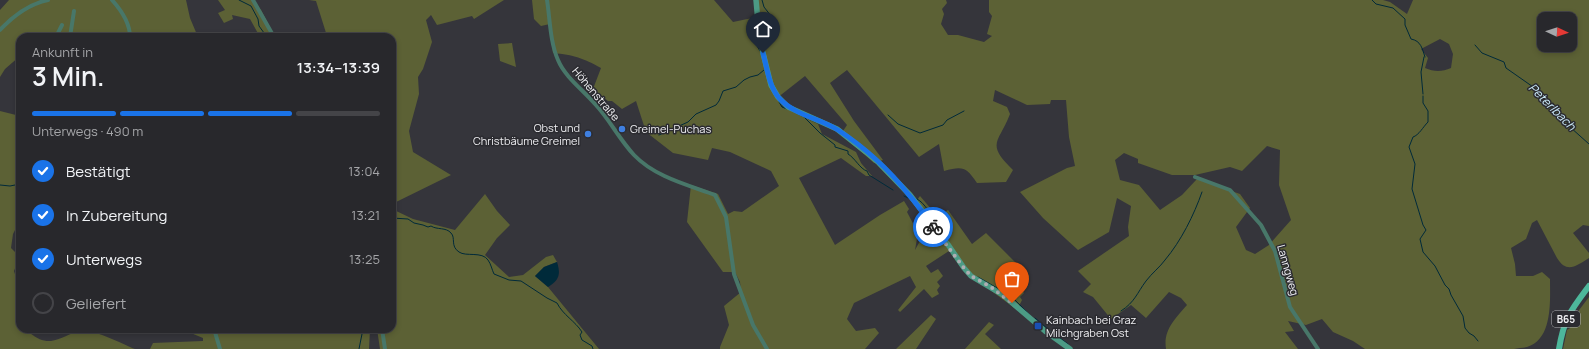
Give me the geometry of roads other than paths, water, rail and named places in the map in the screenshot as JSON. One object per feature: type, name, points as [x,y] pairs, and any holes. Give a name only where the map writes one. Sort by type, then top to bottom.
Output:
[{"type":"main road","points":[[756,0],[759,33],[763,53],[771,85],[778,97],[788,107],[837,129],[870,156],[910,195],[971,276],[1003,295],[1070,349]]},
{"type":"main road","name":"B65","points":[[1559,349],[1562,328],[1568,315],[1589,286]]},
{"type":"street","points":[[0,30],[17,14],[38,3],[48,0]]},
{"type":"street","points":[[112,0],[125,19],[130,33]]},
{"type":"street","points":[[253,0],[272,33]]},
{"type":"street","name":"Höhenstraße","points":[[547,0],[554,49],[559,63],[568,76],[596,104],[610,122],[616,134],[634,155],[650,169],[715,195],[726,217],[734,274],[753,325],[767,349]]},
{"type":"street","points":[[71,33],[74,11]]},
{"type":"street","points":[[58,33],[62,25]]},
{"type":"street","name":"Lanngweg","points":[[1195,177],[1230,190],[1260,225],[1275,252],[1290,307],[1318,349]]},
{"type":"street","points":[[215,333],[220,349]]},
{"type":"street","points":[[383,333],[385,349]]},
{"type":"water","points":[[557,262],[559,270],[558,277],[555,282],[548,287],[535,276],[544,267]]},
{"type":"waterway","points":[[239,0],[251,6],[258,19],[259,26],[264,33]]},
{"type":"waterway","points":[[762,0],[764,7],[771,16],[765,24],[762,35]]},
{"type":"waterway","name":"Peterlbach","points":[[1372,0],[1376,4],[1393,8],[1405,19],[1405,25],[1411,39],[1419,43],[1425,57]]},
{"type":"waterway","points":[[758,42],[756,44],[760,51]]},
{"type":"waterway","name":"Peterlbach","points":[[1475,45],[1482,53],[1504,62],[1506,68],[1536,89],[1541,97],[1558,115],[1565,119],[1570,127],[1589,144]]},
{"type":"waterway","points":[[1423,94],[1421,72],[1424,57]]},
{"type":"waterway","points":[[659,135],[688,122],[696,114],[716,105],[723,91],[736,87],[744,80],[758,75],[764,70]]},
{"type":"waterway","points":[[1423,96],[1423,103],[1428,111],[1428,122],[1419,133],[1413,137],[1409,147],[1415,164],[1412,189],[1423,225],[1426,230],[1420,239],[1423,252],[1435,266],[1463,316],[1465,328],[1478,341]]},
{"type":"waterway","points":[[779,102],[782,107],[787,109]]},
{"type":"waterway","points":[[888,115],[898,124],[920,133],[943,125],[947,120],[964,111]]},
{"type":"waterway","points":[[804,117],[835,145],[835,147],[848,151],[848,154],[864,170],[867,171],[869,175],[893,190]]},
{"type":"waterway","points":[[0,185],[16,185]]},
{"type":"waterway","points":[[1121,311],[1133,301],[1146,281],[1171,253],[1191,219],[1202,192]]},
{"type":"waterway","points":[[904,196],[908,198]]},
{"type":"waterway","points":[[917,199],[925,206],[935,223]]},
{"type":"waterway","points":[[396,218],[408,219],[414,223],[449,231],[453,237],[456,250],[466,254],[485,257],[494,274],[509,280],[521,281],[557,303],[562,311],[582,332],[580,335],[582,340],[592,346],[593,349]]},
{"type":"waterway","points":[[978,277],[1011,296],[1030,315]]},
{"type":"waterway","points":[[1035,318],[1048,329]]},
{"type":"waterway","points":[[359,349],[362,333]]},
{"type":"waterway","points":[[1053,333],[1068,344]]},
{"type":"place","name":"Greimel-Puchas","points":[[622,129]]},
{"type":"place","name":"Obst und Christbäume Greimel","points":[[588,134]]},
{"type":"place","name":"Kainbach bei Graz Milchgraben Ost","points":[[1038,326]]}]
